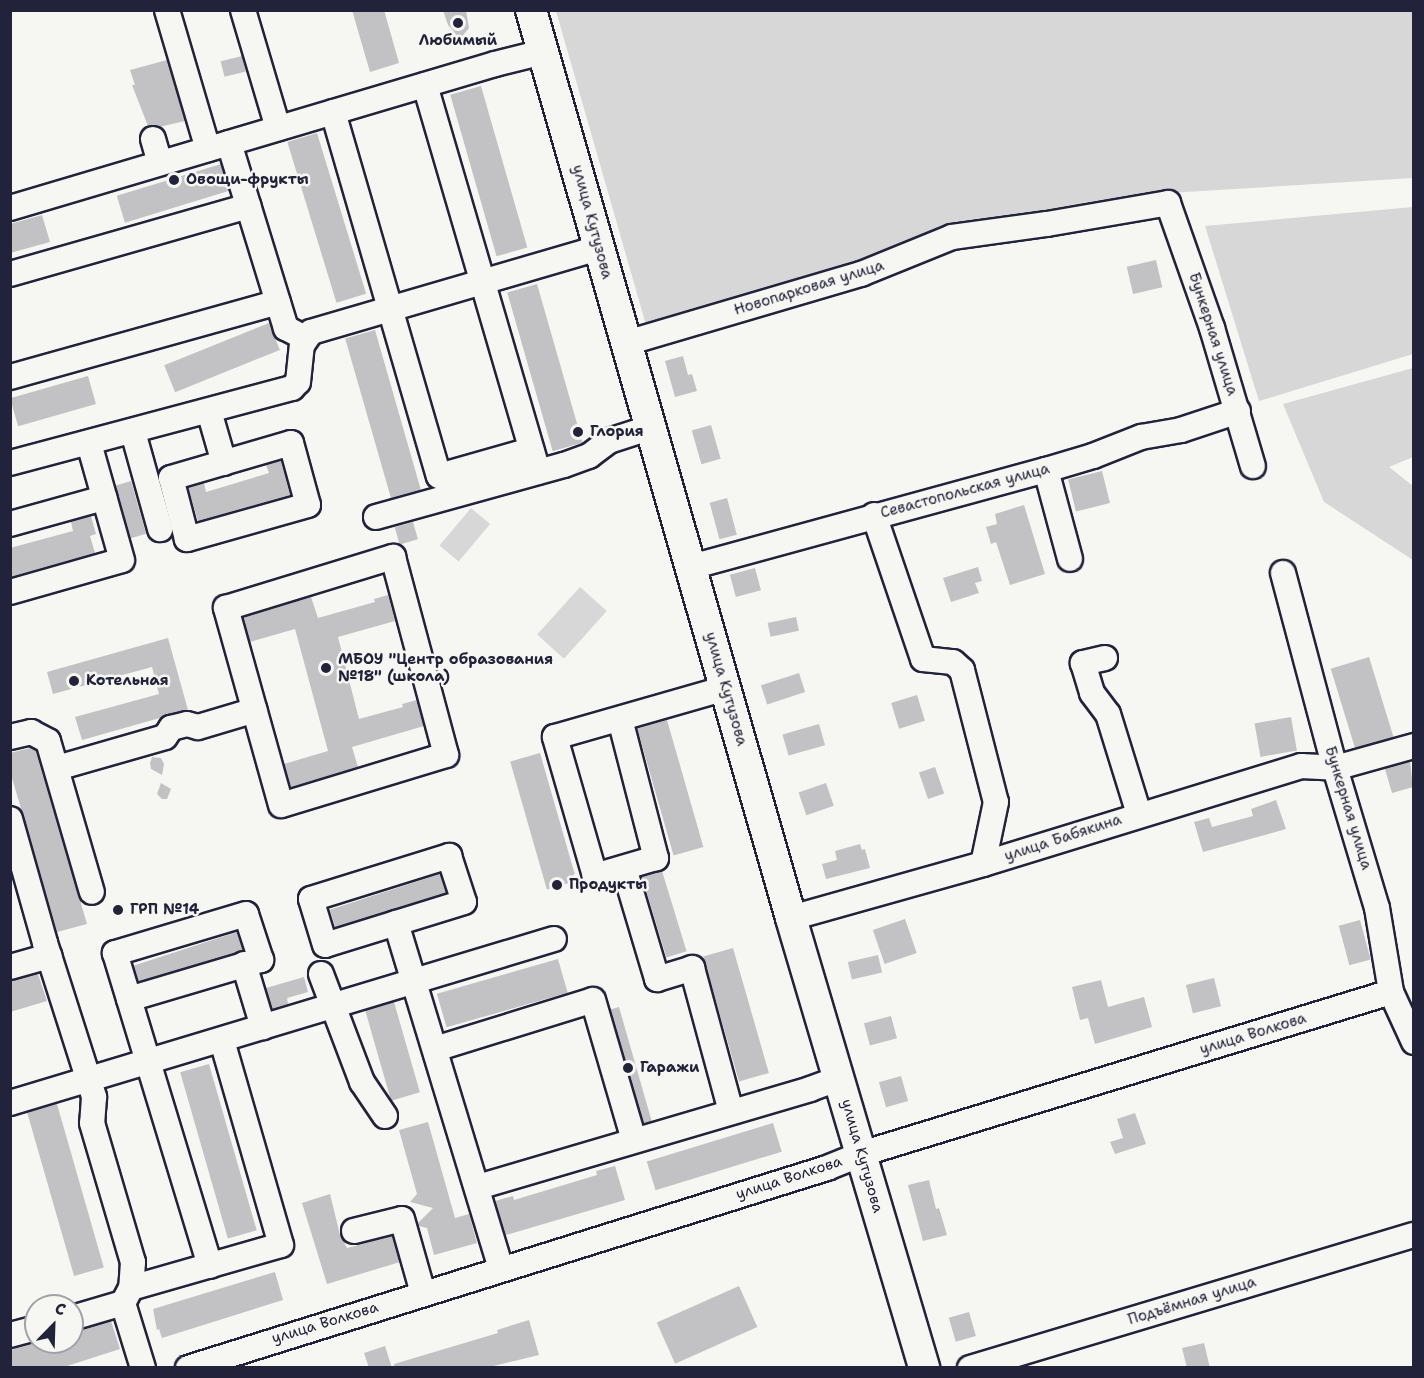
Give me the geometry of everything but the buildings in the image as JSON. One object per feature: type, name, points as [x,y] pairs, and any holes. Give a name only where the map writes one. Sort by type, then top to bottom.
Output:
[{"type":"main road","name":"улица Кутузова","points":[[531,10],[791,918],[924,1368]]},
{"type":"street","points":[[167,10],[219,146],[248,206],[286,328],[305,338]]},
{"type":"street","points":[[243,10],[278,128]]},
{"type":"street","points":[[10,208],[543,52]]},
{"type":"street","points":[[425,85],[484,280],[535,461]]},
{"type":"street","points":[[333,112],[439,477],[535,461],[589,456],[609,441],[652,427]]},
{"type":"street","points":[[153,138],[160,164]]},
{"type":"street","name":"Новопарковая улица","points":[[626,343],[861,274],[952,237],[1047,224],[1168,203]]},
{"type":"street","name":"Бункерная улица","points":[[1168,203],[1238,411],[1253,466]]},
{"type":"street","points":[[10,274],[248,206]]},
{"type":"street","points":[[10,463],[292,388],[298,382],[305,338],[311,332],[599,248]]},
{"type":"street","points":[[10,377],[278,302]]},
{"type":"street","points":[[209,411],[224,463]]},
{"type":"street","name":"Севастопольская улица","points":[[691,567],[874,515],[1046,470],[1093,456],[1141,437],[1181,430],[1238,411]]},
{"type":"street","points":[[133,432],[160,529]]},
{"type":"street","points":[[10,592],[122,560],[89,443]]},
{"type":"street","points":[[291,443],[308,505],[187,539],[171,478],[224,463],[291,443]]},
{"type":"street","points":[[376,517],[535,461]]},
{"type":"street","points":[[1046,470],[1070,559]]},
{"type":"street","points":[[10,524],[104,498]]},
{"type":"street","points":[[874,515],[923,659],[953,662],[962,670],[996,802],[983,864]]},
{"type":"street","points":[[393,557],[446,755],[281,805],[255,710],[226,608],[393,557]]},
{"type":"street","name":"Бункерная улица","points":[[1283,573],[1335,768],[1377,908],[1391,992],[1413,1042]]},
{"type":"street","points":[[1105,658],[1083,663],[1092,693],[1108,714],[1139,814]]},
{"type":"street","points":[[620,719],[656,858],[595,876],[555,737],[726,688]]},
{"type":"street","points":[[57,768],[165,737],[171,728],[187,724],[198,727],[255,710]]},
{"type":"street","points":[[10,737],[31,732],[48,741],[92,892]]},
{"type":"street","name":"улица Бабякина","points":[[791,918],[983,864],[1139,814],[1301,766],[1335,768],[1413,746]]},
{"type":"street","points":[[10,819],[49,956],[94,1097],[92,1123],[133,1262],[127,1296],[143,1368]]},
{"type":"street","points":[[449,856],[464,902],[396,923],[325,945],[311,898],[449,856]]},
{"type":"street","points":[[624,868],[657,978],[692,968],[731,1112]]},
{"type":"street","points":[[129,999],[261,960],[246,914],[115,953],[210,1266]]},
{"type":"street","points":[[396,923],[501,1268]]},
{"type":"street","points":[[10,1103],[554,939]]},
{"type":"street","points":[[10,967],[49,956]]},
{"type":"street","points":[[244,964],[262,1028]]},
{"type":"street","points":[[321,974],[362,1083],[385,1116]]},
{"type":"street","name":"улица Волкова","points":[[188,1368],[249,1358],[423,1293],[501,1268],[827,1168],[861,1154],[1391,992]]},
{"type":"street","points":[[435,1049],[593,1000],[634,1140]]},
{"type":"street","points":[[84,1313],[210,1266],[281,1245],[222,1040]]},
{"type":"street","points":[[478,1187],[840,1078]]},
{"type":"street","points":[[354,1231],[402,1219],[423,1293]]},
{"type":"street","name":"Подъёмная улица","points":[[969,1368],[1413,1235]]},
{"type":"shaded area","points":[[556,11],[1413,11],[1413,178],[1169,193],[864,264],[646,325]]},
{"type":"shaded area","points":[[1413,207],[1413,354],[1259,401],[1205,226]]},
{"type":"shaded area","points":[[1413,368],[1413,457],[1389,467],[1413,486],[1413,560],[1324,502],[1283,404]]},
{"type":"shaded area","points":[[471,508],[490,524],[459,562],[440,546]]},
{"type":"shaded area","points":[[580,587],[607,611],[564,659],[537,635]]},
{"type":"place","name":"Любимый","points":[[458,23]]},
{"type":"place","name":"Овощи-фрукты","points":[[174,180]]},
{"type":"place","name":"Глория","points":[[578,432]]},
{"type":"place","name":"МБОУ \"Центр образования №18\" (школа)","points":[[326,668]]},
{"type":"place","name":"Котельная","points":[[74,681]]},
{"type":"place","name":"Продукты","points":[[557,885]]},
{"type":"place","name":"ГРП №14","points":[[118,910]]},
{"type":"place","name":"Гаражи","points":[[628,1068]]}]
